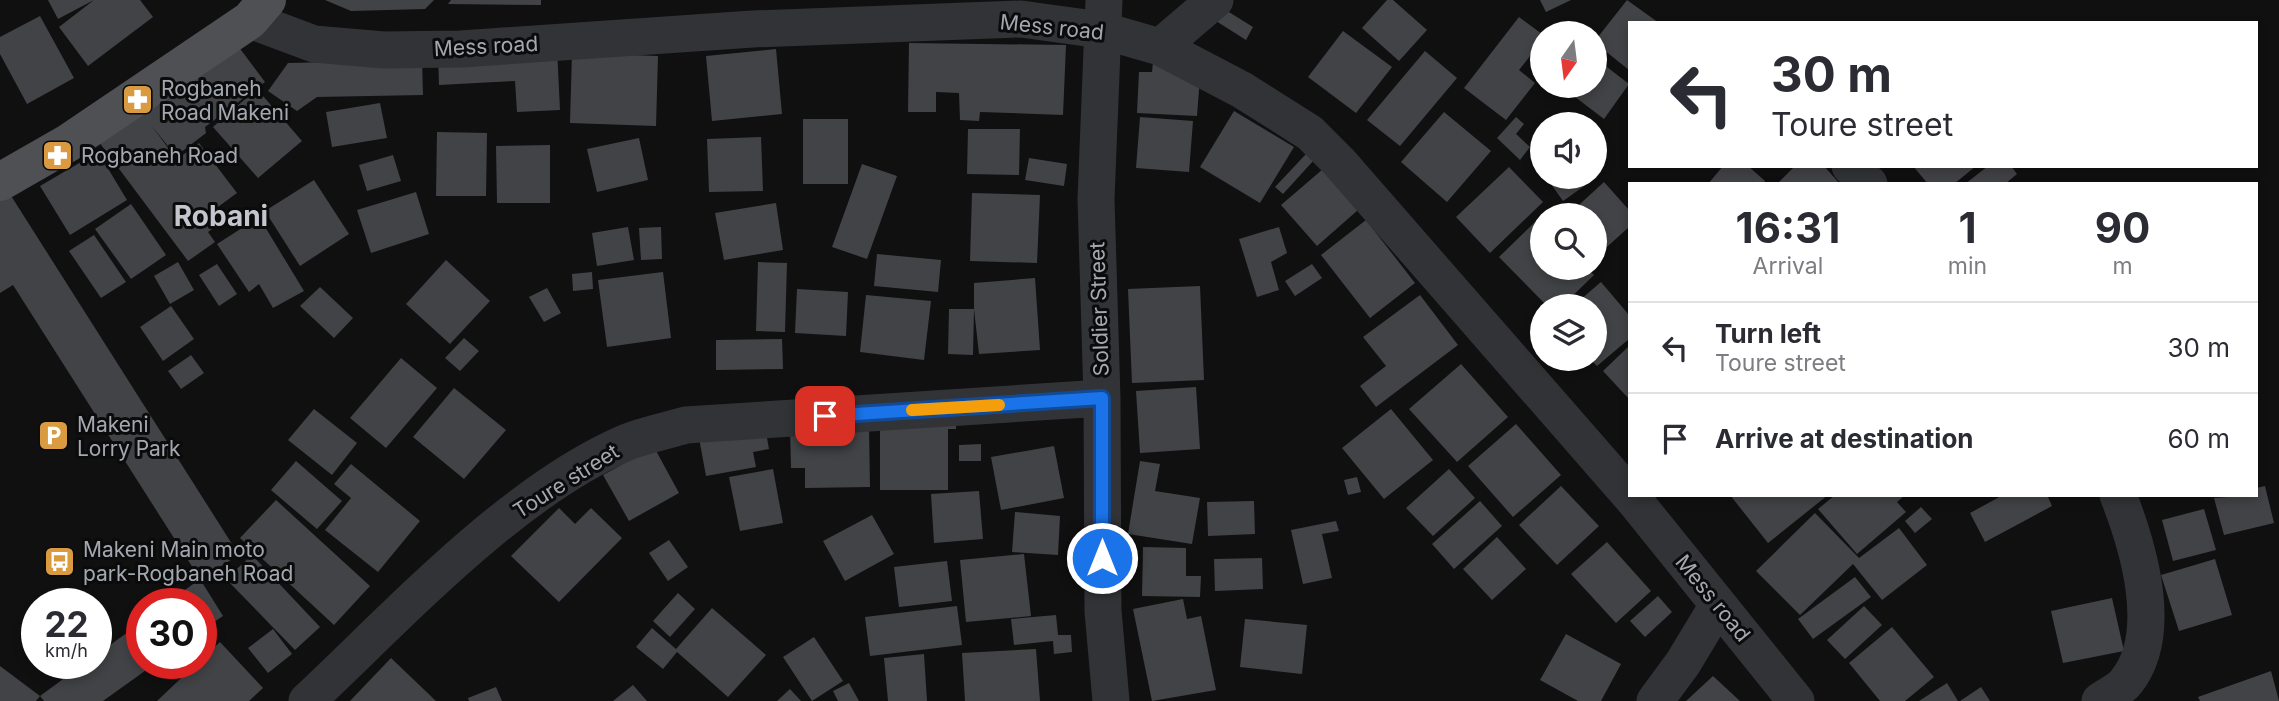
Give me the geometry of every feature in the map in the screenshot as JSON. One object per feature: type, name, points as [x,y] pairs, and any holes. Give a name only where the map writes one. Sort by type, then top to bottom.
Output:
[{"type":"main road","points":[[0,182],[68,143],[259,10]]},
{"type":"street","points":[[1160,47],[1215,0]]},
{"type":"street","name":"Mess road","points":[[259,10],[314,44],[384,50],[461,49],[754,29],[1103,15],[1242,90],[1310,133],[1339,162],[1628,493]]},
{"type":"street","name":"Soldier Street","points":[[1103,15],[1096,199],[1102,398],[1102,611],[1111,701]]},
{"type":"street","points":[[1852,168],[1867,182]]},
{"type":"street","name":"Toure street","points":[[307,701],[487,532],[568,475],[625,443],[686,425],[1102,398]]},
{"type":"street","name":"Mess road","points":[[1631,497],[1796,701]]},
{"type":"street","points":[[2100,701],[2125,684],[2139,661],[2144,624],[2145,585],[2137,543],[2119,497]]},
{"type":"street","points":[[1655,701],[1718,605]]},
{"type":"building","points":[[48,0],[94,0],[58,19]]},
{"type":"building","points":[[94,0],[140,0],[153,17],[88,66],[59,27]]},
{"type":"building","points":[[325,0],[434,0],[425,9],[351,11]]},
{"type":"building","points":[[451,0],[541,0],[541,5],[448,4]]},
{"type":"building","points":[[1387,0],[1393,0],[1427,30],[1399,61],[1362,28]]},
{"type":"building","points":[[1540,0],[1571,0],[1546,12]]},
{"type":"building","points":[[1627,0],[1656,21],[1628,21],[1628,69],[1607,52],[1607,25]]},
{"type":"building","points":[[1224,9],[1253,27],[1246,40],[1216,21]]},
{"type":"building","points":[[40,16],[74,78],[27,104],[0,54],[0,37]]},
{"type":"building","points":[[1519,17],[1530,25],[1530,56],[1519,70],[1530,79],[1530,89],[1506,120],[1464,88]]},
{"type":"building","points":[[1343,31],[1392,67],[1356,113],[1308,77]]},
{"type":"building","points":[[232,38],[265,82],[205,127],[206,133],[176,156],[151,125],[169,149],[161,155],[168,166],[199,143],[237,193],[211,212],[219,224],[208,232],[215,242],[188,261],[99,142]]},
{"type":"building","points":[[909,43],[1066,45],[1063,115],[980,112],[979,121],[960,120],[959,93],[936,92],[936,112],[908,112]]},
{"type":"building","points":[[557,48],[560,110],[517,112],[515,81],[439,85],[438,55]]},
{"type":"building","points":[[776,49],[782,114],[712,121],[706,56]]},
{"type":"building","points":[[1425,51],[1457,78],[1400,146],[1367,120]]},
{"type":"building","points":[[572,53],[658,56],[656,126],[570,123]]},
{"type":"building","points":[[422,60],[423,95],[317,97],[297,111],[268,91],[288,63]]},
{"type":"building","points":[[1153,62],[1200,76],[1197,116],[1137,113],[1139,72],[1152,72]]},
{"type":"building","points":[[1607,67],[1628,85],[1607,115],[1607,112],[1595,112],[1576,98],[1607,98]]},
{"type":"building","points":[[257,89],[302,141],[258,178],[213,127]]},
{"type":"building","points":[[380,103],[387,138],[332,147],[326,112]]},
{"type":"building","points":[[1234,111],[1294,147],[1260,203],[1200,167]]},
{"type":"building","points":[[1444,112],[1491,151],[1447,202],[1401,162]]},
{"type":"building","points":[[1140,117],[1193,121],[1189,172],[1136,168]]},
{"type":"building","points":[[1516,117],[1524,124],[1516,134],[1530,147],[1520,160],[1497,138]]},
{"type":"building","points":[[803,119],[848,119],[848,184],[803,184]]},
{"type":"building","points":[[968,129],[1020,129],[1019,175],[967,174]]},
{"type":"building","points":[[437,132],[487,133],[486,196],[436,196]]},
{"type":"building","points":[[761,137],[763,191],[709,192],[707,139]]},
{"type":"building","points":[[639,138],[648,180],[597,192],[587,149]]},
{"type":"building","points":[[550,145],[550,203],[497,203],[496,146]]},
{"type":"building","points":[[98,152],[127,200],[70,235],[40,186]]},
{"type":"building","points":[[1307,153],[1314,160],[1283,194],[1275,187]]},
{"type":"building","points":[[393,155],[401,181],[367,191],[359,165]]},
{"type":"building","points":[[1029,158],[1067,164],[1064,186],[1025,180]]},
{"type":"building","points":[[862,164],[897,176],[867,259],[832,247]]},
{"type":"building","points":[[1509,167],[1543,202],[1530,203],[1530,215],[1490,253],[1456,217]]},
{"type":"building","points":[[1721,168],[1750,168],[1765,181],[1764,182],[1710,182]]},
{"type":"building","points":[[1793,168],[1826,168],[1838,182],[1779,182]]},
{"type":"building","points":[[1915,168],[1974,168],[1956,182],[1926,182]]},
{"type":"building","points":[[1985,168],[2012,168],[2017,174],[2007,182],[1968,182]]},
{"type":"building","points":[[1323,169],[1358,210],[1317,246],[1281,205]]},
{"type":"building","points":[[314,180],[349,234],[300,266],[265,211]]},
{"type":"building","points":[[1607,185],[1628,209],[1628,228],[1607,247],[1607,203],[1581,203],[1596,189],[1607,189]]},
{"type":"building","points":[[1554,189],[1580,189],[1563,201]]},
{"type":"building","points":[[8,191],[239,555],[200,579],[13,285],[0,293],[0,196]]},
{"type":"building","points":[[416,192],[429,234],[371,253],[357,210]]},
{"type":"building","points":[[972,193],[1040,195],[1037,263],[970,261]]},
{"type":"building","points":[[776,203],[783,250],[724,260],[715,213]]},
{"type":"building","points":[[131,204],[166,255],[131,279],[95,229]]},
{"type":"building","points":[[259,217],[304,291],[273,308],[259,284],[249,292],[217,244]]},
{"type":"building","points":[[1366,220],[1415,283],[1370,318],[1321,255]]},
{"type":"building","points":[[628,227],[634,260],[597,266],[592,233]]},
{"type":"building","points":[[661,227],[662,259],[641,260],[639,228]]},
{"type":"building","points":[[1279,227],[1287,253],[1271,262],[1279,290],[1257,297],[1239,239]]},
{"type":"building","points":[[1530,227],[1530,280],[1589,280],[1574,294],[1535,294],[1499,257]]},
{"type":"building","points":[[94,235],[126,282],[101,298],[69,251]]},
{"type":"building","points":[[877,254],[941,260],[938,292],[874,286]]},
{"type":"building","points":[[446,260],[490,301],[450,344],[406,304]]},
{"type":"building","points":[[178,262],[194,290],[170,304],[154,276]]},
{"type":"building","points":[[758,262],[787,263],[785,332],[756,331]]},
{"type":"building","points":[[217,264],[237,294],[219,306],[199,275]]},
{"type":"building","points":[[1312,264],[1322,278],[1295,296],[1285,281]]},
{"type":"building","points":[[592,272],[593,289],[573,291],[572,274]]},
{"type":"building","points":[[663,272],[671,338],[607,347],[598,280]]},
{"type":"building","points":[[1035,278],[1040,350],[979,354],[974,283]]},
{"type":"building","points":[[1601,282],[1628,314],[1628,340],[1607,358],[1607,294],[1587,294]]},
{"type":"building","points":[[1200,286],[1204,380],[1132,383],[1128,289]]},
{"type":"building","points":[[320,287],[353,318],[334,338],[300,306]]},
{"type":"building","points":[[547,288],[561,313],[544,322],[529,297]]},
{"type":"building","points":[[797,289],[848,292],[846,336],[795,333]]},
{"type":"building","points":[[866,295],[931,301],[924,360],[860,352]]},
{"type":"building","points":[[1420,295],[1458,345],[1376,407],[1360,386],[1386,366],[1363,337]]},
{"type":"building","points":[[171,306],[194,339],[163,361],[140,327]]},
{"type":"building","points":[[949,309],[974,309],[973,355],[948,354]]},
{"type":"building","points":[[464,338],[479,351],[460,371],[445,358]]},
{"type":"building","points":[[782,339],[783,369],[716,370],[716,340]]},
{"type":"building","points":[[1628,347],[1628,398],[1603,371],[1607,371],[1607,367]]},
{"type":"building","points":[[191,355],[204,373],[181,389],[168,371]]},
{"type":"building","points":[[401,358],[437,388],[386,448],[350,418]]},
{"type":"building","points":[[1461,364],[1508,417],[1457,462],[1409,409]]},
{"type":"building","points":[[1196,387],[1200,449],[1140,453],[1136,391]]},
{"type":"building","points":[[454,388],[506,430],[464,479],[413,437]]},
{"type":"building","points":[[314,409],[357,443],[332,475],[288,440]]},
{"type":"building","points":[[1391,409],[1433,460],[1384,499],[1342,448]]},
{"type":"building","points":[[880,418],[956,419],[956,429],[948,429],[948,490],[880,490]]},
{"type":"building","points":[[1516,424],[1561,475],[1513,517],[1468,466]]},
{"type":"building","points":[[869,426],[870,487],[805,488],[805,468],[791,468],[790,427]]},
{"type":"building","points":[[765,427],[769,449],[753,452],[756,467],[706,476],[699,438]]},
{"type":"building","points":[[981,444],[981,461],[959,461],[959,445]]},
{"type":"building","points":[[1054,446],[1064,498],[1001,510],[991,457]]},
{"type":"building","points":[[654,447],[679,493],[629,521],[603,475]]},
{"type":"building","points":[[296,461],[342,501],[317,529],[271,490]]},
{"type":"building","points":[[1140,461],[1160,464],[1155,491],[1200,498],[1192,544],[1128,534]]},
{"type":"building","points":[[351,464],[420,521],[378,572],[325,530],[351,498],[334,484]]},
{"type":"building","points":[[773,469],[783,523],[740,531],[729,477]]},
{"type":"building","points":[[1449,469],[1475,498],[1433,536],[1406,508]]},
{"type":"building","points":[[1357,477],[1361,492],[1348,495],[1344,480]]},
{"type":"building","points":[[1561,486],[1599,526],[1557,565],[1519,525]]},
{"type":"building","points":[[2265,486],[2274,523],[2224,535],[2214,498],[2258,497],[2258,488]]},
{"type":"building","points":[[979,491],[983,539],[934,543],[931,494]]},
{"type":"building","points":[[1732,497],[1826,497],[1768,543]]},
{"type":"building","points":[[1833,497],[1903,497],[1897,502],[1906,512],[1857,554],[1818,509]]},
{"type":"building","points":[[1999,497],[2048,497],[2052,506],[1985,542],[1970,513]]},
{"type":"building","points":[[276,500],[370,586],[334,625],[240,538]]},
{"type":"building","points":[[1254,501],[1255,534],[1208,536],[1207,502]]},
{"type":"building","points":[[1480,501],[1502,526],[1454,569],[1432,544]]},
{"type":"building","points":[[1921,507],[1932,519],[1915,533],[1905,521]]},
{"type":"building","points":[[559,508],[575,524],[591,508],[622,538],[559,602],[511,556]]},
{"type":"building","points":[[2204,509],[2216,550],[2173,561],[2162,520]]},
{"type":"building","points":[[1015,512],[1060,516],[1058,555],[1012,552]]},
{"type":"building","points":[[1815,513],[1859,558],[1899,528],[1927,565],[1882,600],[1853,564],[1800,615],[1756,571]]},
{"type":"building","points":[[872,515],[894,554],[845,581],[823,541]]},
{"type":"building","points":[[1336,521],[1339,531],[1322,534],[1332,578],[1303,584],[1291,530]]},
{"type":"building","points":[[1497,537],[1526,569],[1492,600],[1463,569]]},
{"type":"building","points":[[669,540],[688,567],[668,581],[649,553]]},
{"type":"building","points":[[1607,542],[1651,591],[1616,623],[1571,574]]},
{"type":"building","points":[[1143,547],[1186,548],[1186,576],[1201,576],[1200,597],[1142,596]]},
{"type":"building","points":[[1024,554],[1031,616],[966,622],[960,560]]},
{"type":"building","points":[[252,555],[320,627],[295,650],[226,579]]},
{"type":"building","points":[[1262,558],[1263,589],[1215,591],[1214,559]]},
{"type":"building","points":[[2215,559],[2232,615],[2179,631],[2161,575]]},
{"type":"building","points":[[947,561],[952,601],[899,607],[894,567]]},
{"type":"building","points":[[1855,577],[1871,597],[1813,639],[1798,619]]},
{"type":"building","points":[[200,579],[206,588],[188,588]]},
{"type":"building","points":[[678,593],[695,609],[670,637],[653,621]]},
{"type":"building","points":[[1658,596],[1672,612],[1645,637],[1630,621]]},
{"type":"building","points":[[2112,598],[2124,651],[2063,663],[2051,611]]},
{"type":"building","points":[[1183,599],[1187,619],[1201,616],[1216,690],[1152,701],[1133,609]]},
{"type":"building","points":[[217,606],[223,616],[217,620]]},
{"type":"building","points":[[957,606],[962,645],[870,656],[865,617]]},
{"type":"building","points":[[1864,606],[1882,625],[1845,659],[1827,640]]},
{"type":"building","points":[[712,608],[766,655],[728,697],[677,652],[663,669],[636,647],[652,628],[676,649]]},
{"type":"building","points":[[1056,615],[1058,635],[1071,635],[1072,652],[1054,654],[1053,641],[1014,645],[1011,619]]},
{"type":"building","points":[[1245,619],[1307,625],[1302,674],[1240,667]]},
{"type":"building","points":[[1892,627],[1934,677],[1905,701],[1880,701],[1849,663]]},
{"type":"building","points":[[273,629],[292,654],[268,673],[248,648]]},
{"type":"building","points":[[126,633],[126,679],[134,679],[103,701],[44,701],[40,696],[63,679],[112,679],[112,644]]},
{"type":"building","points":[[1566,634],[1621,664],[1601,701],[1578,701],[1540,680]]},
{"type":"building","points":[[814,637],[843,681],[812,701],[783,657]]},
{"type":"building","points":[[220,642],[263,688],[249,701],[157,701],[180,679],[217,679],[217,645]]},
{"type":"building","points":[[1036,649],[1040,701],[965,701],[962,653]]},
{"type":"building","points":[[924,654],[927,701],[888,701],[884,658]]},
{"type":"building","points":[[391,658],[436,701],[350,701]]},
{"type":"building","points":[[0,666],[40,696],[36,701],[0,701]]},
{"type":"building","points":[[2271,671],[2279,701],[2200,701],[2198,697]]},
{"type":"building","points":[[1713,676],[1740,701],[1686,701]]},
{"type":"building","points":[[849,683],[859,701],[838,701],[833,691]]},
{"type":"building","points":[[1947,683],[1958,701],[1919,701]]},
{"type":"building","points":[[633,685],[647,701],[613,701]]},
{"type":"building","points":[[496,687],[502,701],[469,701],[468,698]]},
{"type":"building","points":[[1981,687],[1990,701],[1960,701]]},
{"type":"building","points":[[790,689],[801,701],[777,701]]},
{"type":"slow traffic","points":[[912,410],[999,405]]},
{"type":"place","name":"Rogbaneh Road Makeni","points":[[138,100]]},
{"type":"place","name":"Rogbaneh Road","points":[[58,155]]},
{"type":"place","name":"Makeni Lorry Park","points":[[54,436]]},
{"type":"place","name":"Makeni Main moto park-Rogbaneh Road","points":[[60,561]]},
{"type":"district","name":"Robani","points":[[221,216]]},
{"type":"route","points":[[825,416],[1102,398],[1102,558]]}]
